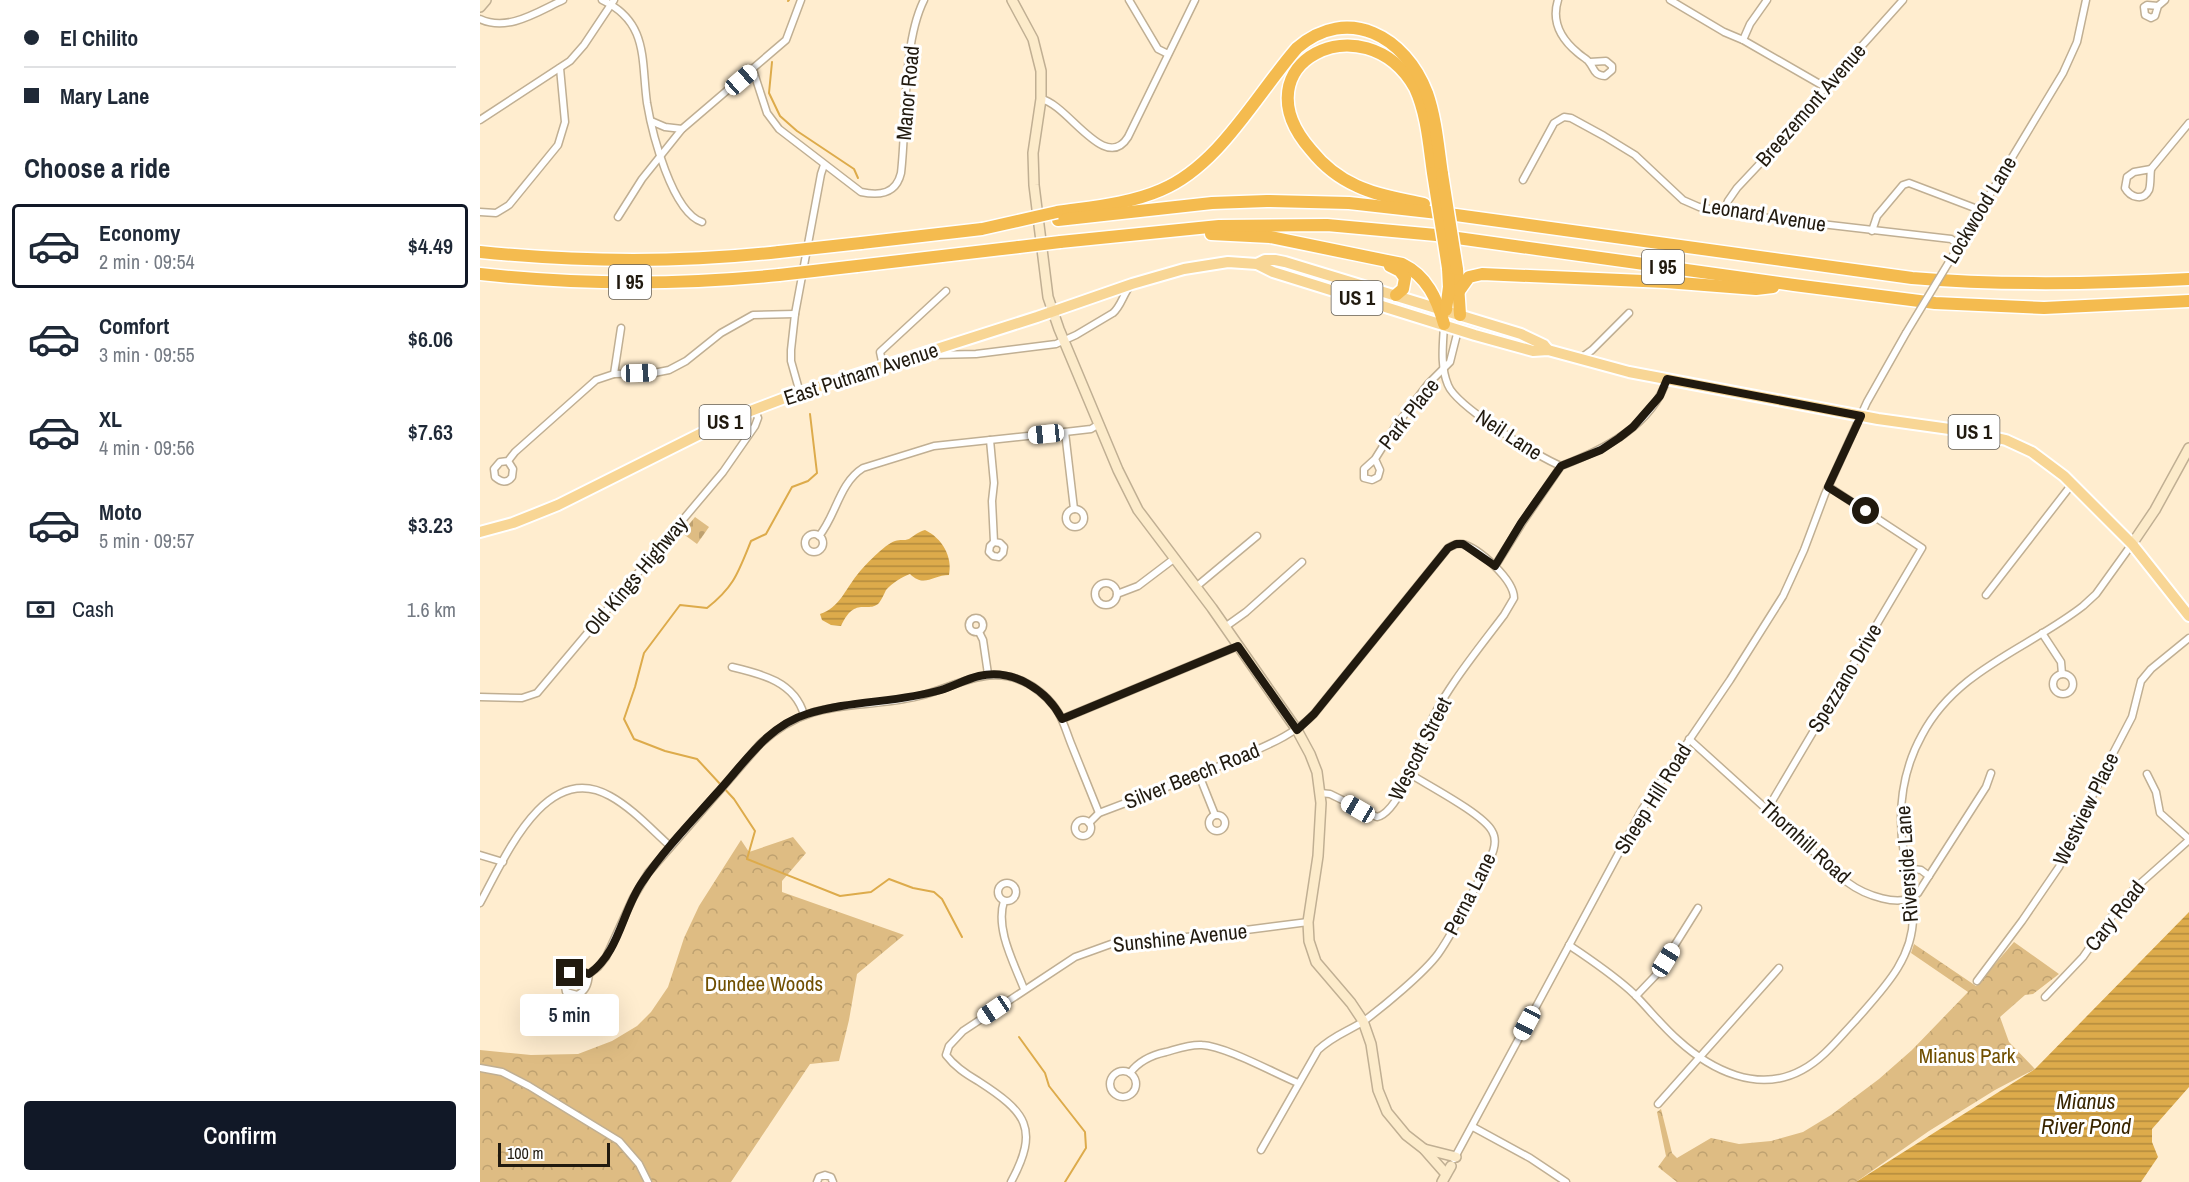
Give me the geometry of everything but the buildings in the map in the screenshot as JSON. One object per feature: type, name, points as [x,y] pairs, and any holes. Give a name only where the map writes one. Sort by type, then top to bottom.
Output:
[{"type":"highway","points":[[1057,216],[1142,197],[1170,187],[1189,175],[1212,155],[1297,48],[1312,37],[1337,28],[1356,28],[1374,33],[1390,42],[1409,60],[1430,102],[1452,268],[1459,291],[1460,315]]},
{"type":"highway","points":[[1438,174],[1419,97],[1407,73],[1391,55],[1370,42],[1346,37],[1324,41],[1304,55],[1290,78],[1289,109],[1294,125],[1303,141],[1327,167],[1353,184],[1373,192],[1510,223]]},
{"type":"highway","name":"I 95","points":[[480,252],[622,260],[685,259],[861,243],[982,229],[1057,216],[1212,203],[1294,201],[1385,206],[1931,280],[2047,285],[2189,279]]},
{"type":"highway","name":"I 95","points":[[480,274],[560,280],[697,281],[779,275],[1246,224],[1354,226],[1436,235],[1908,300],[1990,306],[2072,307],[2189,301]]},
{"type":"highway","points":[[1138,234],[1255,235],[1396,263],[1413,271],[1426,283],[1442,309],[1444,324]]},
{"type":"highway","points":[[1348,252],[1402,273],[1405,280],[1404,286],[1396,295]]},
{"type":"highway","points":[[1442,309],[1452,268]]},
{"type":"highway","points":[[1459,291],[1469,277],[1482,274],[1756,289],[1794,285]]},
{"type":"main road","name":"East Putnam Avenue","points":[[1257,264],[1265,260],[1285,262],[1521,334],[1544,345],[1548,350]]},
{"type":"main road","name":"East Putnam Avenue","points":[[480,532],[513,523],[558,506],[754,408],[1132,284],[1201,265],[1227,262],[1257,264],[1273,272],[1533,351],[1548,350],[1667,379],[1861,416],[1986,434],[2006,440],[2046,460],[2072,484],[2132,544],[2189,616]]},
{"type":"main road","name":"Park Place","points":[[1458,330],[1460,315]]},
{"type":"street","points":[[480,7],[486,0]]},
{"type":"street","points":[[480,19],[496,24],[509,23],[563,0]]},
{"type":"street","points":[[602,0],[612,2],[631,24],[640,40],[651,121],[660,155],[678,198],[694,218],[702,222]]},
{"type":"street","points":[[618,217],[660,155],[682,129],[786,40],[801,0]]},
{"type":"street","name":"Manor Road","points":[[824,165],[861,192],[877,194],[896,186],[899,181],[903,155],[911,45],[916,19],[924,0]]},
{"type":"street","points":[[1012,0],[1037,48],[1041,71],[1041,99],[1034,146],[1033,176],[1041,251],[1052,312],[1135,504],[1197,586],[1297,730],[1314,764],[1320,793],[1318,856],[1308,922],[1309,941],[1316,962],[1351,1003],[1363,1021],[1371,1044],[1381,1099],[1391,1118],[1406,1135],[1449,1170]]},
{"type":"street","points":[[1128,0],[1158,49],[1168,54]]},
{"type":"street","points":[[1041,99],[1055,104],[1100,144],[1112,149],[1119,147],[1128,136],[1195,0]]},
{"type":"street","points":[[1558,0],[1555,19],[1558,30],[1571,47],[1590,62]]},
{"type":"street","points":[[1670,0],[1825,87]]},
{"type":"street","points":[[1743,40],[1750,24],[1767,0]]},
{"type":"street","name":"Breezemont Avenue","points":[[1725,212],[1728,201],[1737,188],[1783,139],[1825,87],[1903,0]]},
{"type":"street","name":"Lockwood Lane","points":[[1861,416],[1876,384],[2070,59],[2079,36],[2086,0]]},
{"type":"street","points":[[2158,6],[2165,0]]},
{"type":"street","points":[[480,120],[560,68],[578,53],[612,2]]},
{"type":"street","points":[[480,212],[496,213],[502,210],[558,145],[566,116],[560,68]]},
{"type":"street","points":[[753,70],[771,120],[824,165],[820,174],[795,314],[791,361],[800,393]]},
{"type":"street","name":"Leonard Avenue","points":[[1523,180],[1554,123],[1564,117],[1571,118],[1635,155],[1683,200],[1699,207],[1872,231],[1951,239],[1959,245]]},
{"type":"street","points":[[651,121],[665,127],[682,129]]},
{"type":"street","points":[[2151,169],[2134,172],[2127,177],[2125,188],[2130,195],[2138,197],[2148,191],[2151,169],[2189,123]]},
{"type":"street","points":[[1872,231],[1877,216],[1898,190],[1909,183],[1980,210]]},
{"type":"street","points":[[918,355],[976,354],[1045,346],[1064,341],[1118,309],[1124,293],[1132,284]]},
{"type":"street","points":[[883,366],[880,352],[945,291]]},
{"type":"street","points":[[1578,359],[1592,350],[1629,313]]},
{"type":"street","points":[[508,461],[590,384],[603,377],[614,374],[654,373],[669,370],[686,361],[721,333],[753,315],[795,314]]},
{"type":"street","name":"Park Place","points":[[1444,324],[1442,361],[1444,370]]},
{"type":"street","points":[[614,374],[621,328]]},
{"type":"street","name":"Park Place","points":[[1376,459],[1384,442],[1428,384],[1450,362],[1458,330]]},
{"type":"street","name":"Neil Lane","points":[[1444,370],[1451,392],[1463,404],[1561,466],[1601,450],[1633,427],[1660,396],[1667,379]]},
{"type":"street","name":"Old Kings Highway","points":[[480,697],[522,698],[537,693],[727,467],[755,426],[758,418],[754,408]]},
{"type":"street","name":"Sheep Hill Road","points":[[1449,1170],[1643,808],[1741,664],[1784,596],[1802,557],[1828,487],[1861,416]]},
{"type":"street","points":[[819,536],[849,482],[856,472],[863,468],[934,446],[1091,429],[1099,424]]},
{"type":"street","points":[[1065,432],[1074,509]]},
{"type":"street","points":[[990,440],[994,483],[992,501],[994,542]]},
{"type":"street","points":[[2132,544],[2156,510],[2189,448]]},
{"type":"street","points":[[1495,566],[1521,523],[1561,466]]},
{"type":"street","points":[[1986,595],[2072,484]]},
{"type":"street","name":"Spezzano Drive","points":[[1768,808],[1922,548],[1828,487]]},
{"type":"street","points":[[1197,586],[1257,536]]},
{"type":"street","name":"Wescott Street","points":[[1297,730],[1314,714],[1448,548],[1456,544],[1463,544],[1495,566],[1512,585],[1514,598],[1511,605],[1433,715],[1410,774],[1382,816],[1371,815],[1330,794],[1320,793]]},
{"type":"street","name":"Riverside Lane","points":[[1569,945],[1602,967],[1636,996],[1676,1039],[1721,1070],[1756,1080],[1787,1076],[1814,1062],[1881,991],[1898,968],[1911,937],[1913,917],[1901,829],[1902,794],[1911,758],[1928,723],[1946,700],[1967,680],[2076,612],[2090,600],[2132,544]]},
{"type":"street","points":[[1117,594],[1138,586],[1175,558]]},
{"type":"street","points":[[1225,627],[1246,612],[1302,562]]},
{"type":"street","points":[[979,632],[983,640],[988,674]]},
{"type":"street","points":[[2042,633],[2061,662],[2062,675]]},
{"type":"street","name":"Westview Place","points":[[1977,981],[2059,867],[2132,717],[2141,681],[2151,669],[2189,638]]},
{"type":"street","points":[[1062,719],[1238,646]]},
{"type":"street","points":[[732,668],[762,674],[779,682],[801,704],[804,715]]},
{"type":"street","points":[[589,974],[581,971],[570,973],[564,981],[566,992],[577,996],[587,987],[589,974],[598,968],[606,957],[639,885],[670,846],[770,735],[804,715],[828,708],[918,696],[977,676],[988,674],[1012,677],[1031,686],[1056,709],[1099,813]]},
{"type":"street","name":"Silver Beech Road","points":[[1089,823],[1099,813],[1199,775],[1297,730]]},
{"type":"street","name":"Thornhill Road","points":[[1689,739],[1854,887],[1880,898],[1911,899]]},
{"type":"street","points":[[1911,899],[1929,876],[1986,788],[1991,773]]},
{"type":"street","name":"Perna Lane","points":[[1261,1150],[1318,1050],[1331,1038],[1363,1021],[1423,971],[1437,955],[1449,937],[1494,848],[1494,833],[1485,824],[1410,774]]},
{"type":"street","points":[[2147,774],[2156,792],[2160,813],[2189,839]]},
{"type":"street","points":[[1199,775],[1215,815]]},
{"type":"street","points":[[480,903],[532,815],[548,800],[565,790],[587,788],[608,795],[623,805],[670,846]]},
{"type":"street","name":"Cary Road","points":[[2046,998],[2083,957],[2134,889],[2189,839]]},
{"type":"street","points":[[480,855],[503,862]]},
{"type":"street","points":[[1906,868],[1921,870],[1929,876]]},
{"type":"street","points":[[1004,901],[1001,912],[1003,931],[1024,989]]},
{"type":"street","points":[[1636,996],[1656,975],[1698,908]]},
{"type":"street","name":"Sunshine Avenue","points":[[1011,1182],[1024,1155],[1024,1123],[1016,1108],[954,1066],[946,1056],[949,1046],[963,1030],[1075,957],[1111,944],[1308,922]]},
{"type":"street","points":[[1658,1104],[1779,968]]},
{"type":"street","points":[[1130,1073],[1134,1067],[1161,1053],[1203,1045],[1220,1049],[1298,1083]]},
{"type":"street","points":[[480,1068],[502,1072],[529,1086],[619,1141],[639,1164],[648,1182]]},
{"type":"street","points":[[1120,1071],[1130,1073],[1136,1081],[1135,1091],[1127,1097],[1115,1095],[1110,1087],[1112,1077],[1120,1071]]},
{"type":"street","points":[[1473,1126],[1530,1158],[1566,1182]]},
{"type":"street","points":[[1424,1149],[1449,1170]]},
{"type":"street","points":[[817,1182],[821,1176],[825,1175],[833,1182]]},
{"type":"green space","points":[[695,517],[709,527],[697,544],[682,533]]},
{"type":"green space","name":"Dundee Woods","points":[[793,837],[806,853],[782,881],[782,892],[904,935],[857,974],[839,1061],[810,1064],[731,1182],[480,1182],[480,1050],[531,1055],[578,1054],[612,1041],[637,1026],[651,1012],[668,987],[684,938],[699,906],[741,840],[749,852]]},
{"type":"green space","name":"Mianus Park","points":[[2014,942],[2059,974],[2033,994],[2025,995],[2000,1017],[2009,1042],[2035,1069],[1995,1090],[1929,1131],[1856,1182],[1677,1182],[1658,1167],[1666,1156],[1657,1112],[1661,1109],[1672,1153],[1677,1158],[1711,1138],[1739,1144],[1771,1141],[1803,1132],[1831,1115],[1879,1079],[1912,1050],[1968,992],[1911,953],[1914,944],[1976,986]]},
{"type":"water","points":[[925,530],[931,533],[945,549],[950,568],[949,575],[920,580],[910,574],[888,587],[875,606],[856,608],[851,611],[841,626],[831,625],[822,620],[820,614],[837,603],[860,571],[880,551],[897,540],[909,539]]},
{"type":"water","name":"Mianus River Pond","points":[[2189,912],[2189,1087],[2152,1129],[2152,1142],[2158,1157],[2141,1182],[1856,1182],[2035,1069]]},
{"type":"waterway","points":[[772,62],[769,93],[780,116],[797,131],[854,169],[858,178]]},
{"type":"waterway","points":[[810,414],[817,473],[808,481],[792,487],[766,534],[751,541],[734,579],[716,600],[707,608],[680,605],[644,653],[624,719],[634,739],[665,751],[697,759],[734,799],[755,831],[747,859],[840,896],[871,892],[889,879],[913,888],[934,892],[942,899],[962,937]]},
{"type":"waterway","points":[[1019,1037],[1045,1073],[1049,1086],[1085,1132],[1086,1148],[1065,1182]]},
{"type":"route","points":[[570,973],[581,971],[589,974],[598,968],[619,933],[639,885],[648,873],[747,758],[770,735],[804,715],[828,708],[907,699],[988,674],[1012,677],[1031,686],[1041,693],[1062,719],[1238,646],[1297,730],[1314,714],[1448,548],[1456,544],[1463,544],[1495,566],[1521,523],[1561,466],[1601,450],[1633,427],[1660,396],[1667,379],[1861,416],[1828,487],[1866,511]]}]
